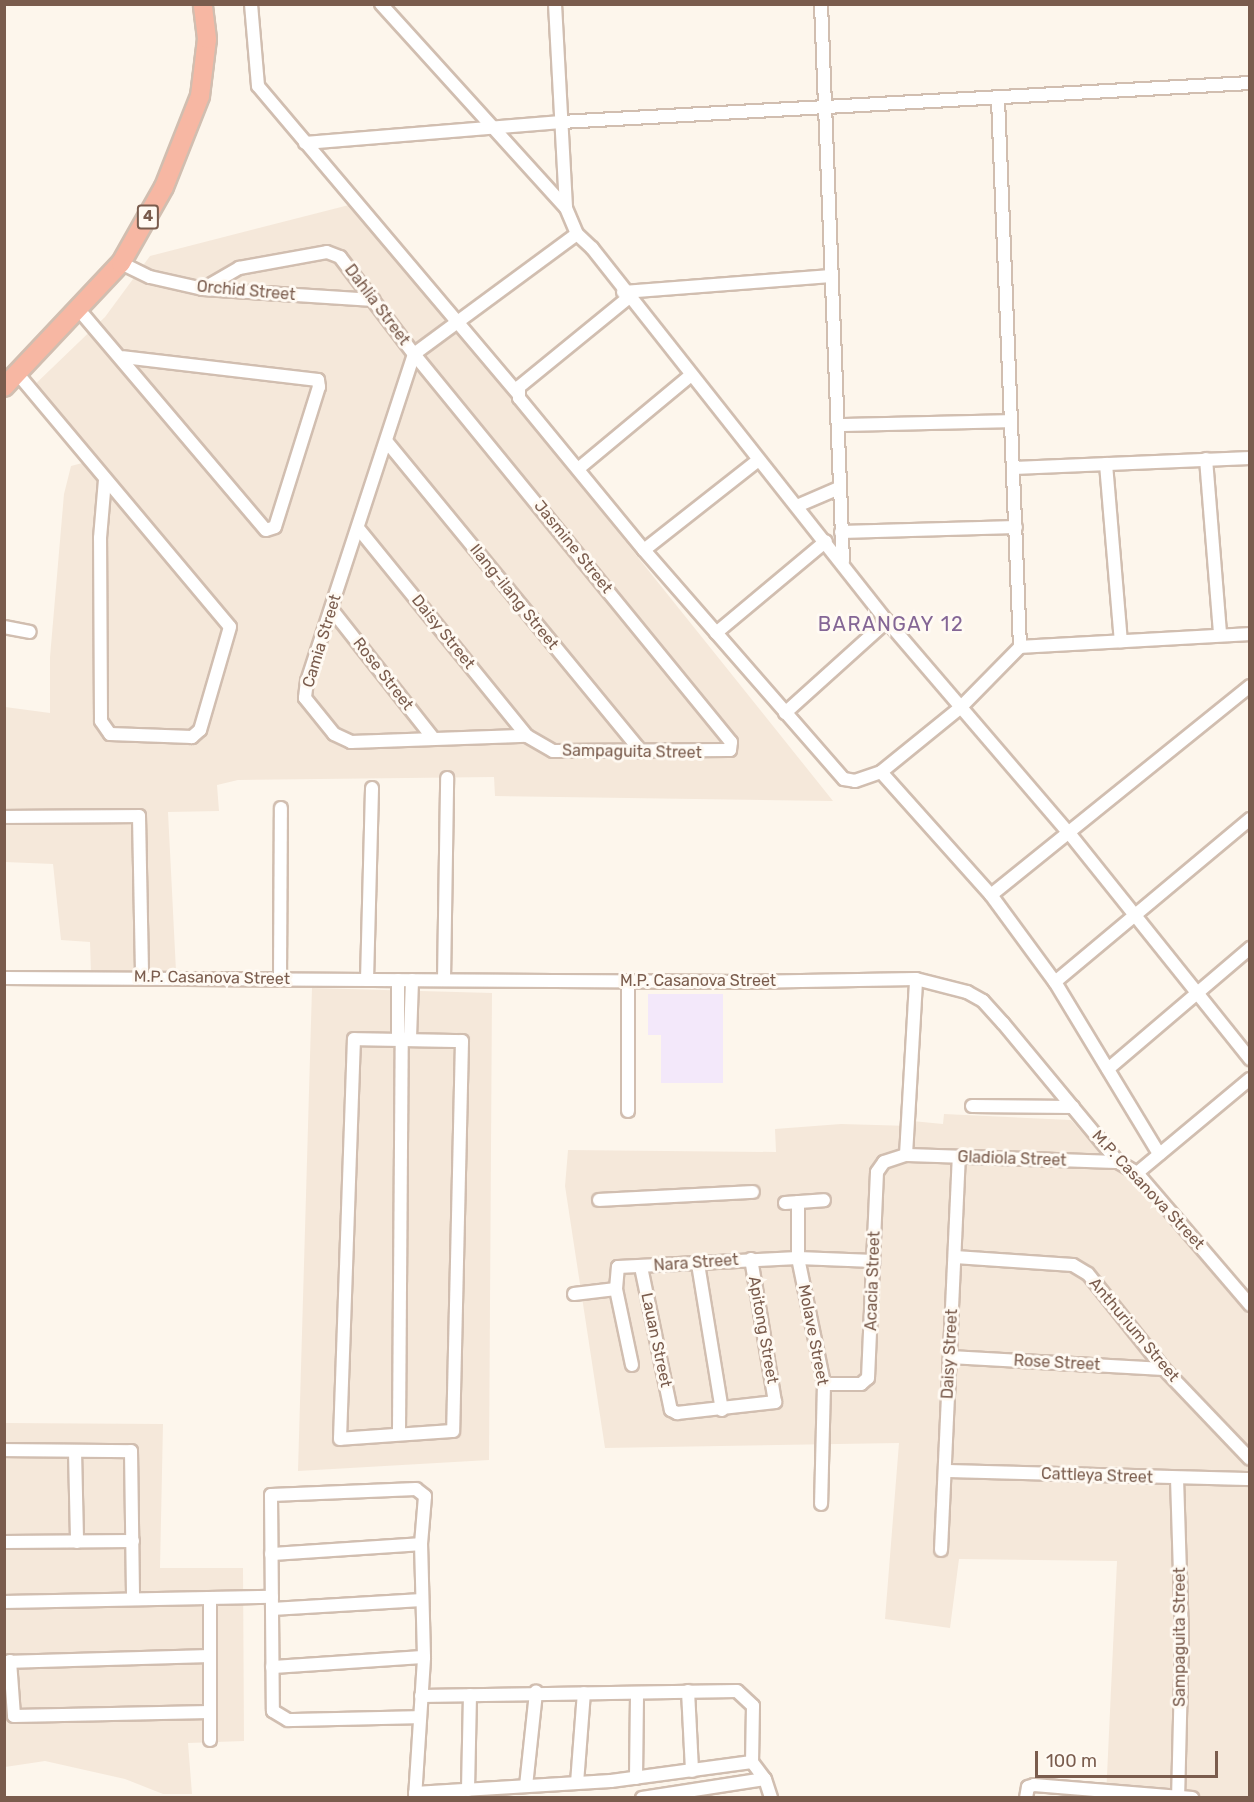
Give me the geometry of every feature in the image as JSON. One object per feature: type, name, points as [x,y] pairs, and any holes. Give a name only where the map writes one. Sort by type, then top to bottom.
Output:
[{"type":"highway","name":"4","points":[[4,387],[80,311],[122,263],[164,187],[200,96],[207,39],[203,4]]},
{"type":"street","points":[[251,4],[257,40],[258,86],[517,393],[644,550],[844,778],[855,782],[881,772],[961,707],[1020,647],[1250,634]]},
{"type":"street","points":[[381,4],[566,208],[577,234],[592,248],[626,295],[757,461],[826,541],[887,621],[1136,914],[1250,1059]]},
{"type":"street","points":[[555,4],[566,208]]},
{"type":"street","points":[[821,4],[843,562]]},
{"type":"street","points":[[306,143],[561,122],[825,110],[1250,83]]},
{"type":"street","points":[[998,99],[1010,420],[1017,527],[1020,647]]},
{"type":"street","points":[[414,354],[577,234]]},
{"type":"street","name":"Dahlia Street","points":[[202,289],[239,268],[327,252],[340,257],[414,354]]},
{"type":"street","name":"Orchid Street","points":[[122,263],[150,278],[202,289],[374,300]]},
{"type":"street","points":[[517,393],[626,295],[831,276]]},
{"type":"street","points":[[80,311],[123,357],[266,530],[275,527],[318,380],[123,357]]},
{"type":"street","name":"Camia Street","points":[[414,354],[332,610],[306,681],[305,698],[312,710],[334,734],[351,742],[527,736]]},
{"type":"street","name":"Jasmine Street","points":[[414,354],[731,742]]},
{"type":"street","points":[[17,374],[105,480],[170,552],[230,627],[200,730],[192,737],[110,734],[101,721],[100,538],[105,480]]},
{"type":"street","points":[[578,469],[690,376]]},
{"type":"street","points":[[839,426],[1010,420]]},
{"type":"street","name":"Ilang-ilang Street","points":[[387,442],[642,752]]},
{"type":"street","points":[[1014,468],[1250,458]]},
{"type":"street","points":[[1206,459],[1220,634]]},
{"type":"street","points":[[644,550],[757,461]]},
{"type":"street","points":[[1106,464],[1121,641]]},
{"type":"street","points":[[797,506],[839,489]]},
{"type":"street","points":[[841,532],[1017,527]]},
{"type":"street","name":"Daisy Street","points":[[358,528],[527,736]]},
{"type":"street","points":[[716,633],[826,541]]},
{"type":"street","name":"Rose Street","points":[[332,610],[434,739]]},
{"type":"street","points":[[785,713],[887,621]]},
{"type":"street","points":[[4,627],[30,632]]},
{"type":"street","points":[[991,895],[1250,686]]},
{"type":"street","name":"Sampaguita Street","points":[[527,736],[553,751],[726,753],[731,742]]},
{"type":"street","points":[[881,772],[991,895],[1054,982],[1159,1154]]},
{"type":"street","points":[[444,980],[447,778]]},
{"type":"street","points":[[367,980],[372,788]]},
{"type":"street","points":[[280,808],[280,979]]},
{"type":"street","points":[[4,817],[139,816],[142,977]]},
{"type":"street","points":[[1054,982],[1250,819]]},
{"type":"street","points":[[1108,1069],[1250,948]]},
{"type":"street","name":"M.P. Casanova Street","points":[[4,978],[628,981],[916,979],[967,992],[983,1001],[1118,1162],[1137,1173],[1250,1305]]},
{"type":"street","points":[[906,1155],[916,979]]},
{"type":"street","points":[[398,980],[403,1038],[399,1432]]},
{"type":"street","points":[[403,1038],[412,980]]},
{"type":"street","points":[[628,981],[628,1110]]},
{"type":"street","points":[[354,1038],[403,1038],[462,1041],[453,1431],[399,1432],[340,1439],[354,1038]]},
{"type":"street","points":[[1137,1173],[1250,1080]]},
{"type":"street","points":[[972,1106],[1073,1107]]},
{"type":"street","name":"Gladiola Street","points":[[906,1155],[1118,1162]]},
{"type":"street","name":"Acacia Street","points":[[824,1384],[861,1384],[868,1378],[877,1172],[884,1162],[906,1155]]},
{"type":"street","name":"Daisy Street","points":[[941,1550],[959,1158]]},
{"type":"street","points":[[599,1200],[753,1192]]},
{"type":"street","points":[[785,1203],[824,1200]]},
{"type":"street","name":"Molave Street","points":[[798,1202],[798,1258],[824,1384],[821,1504]]},
{"type":"street","name":"Anthurium Street","points":[[955,1257],[1073,1265],[1088,1274],[1164,1369],[1250,1459]]},
{"type":"street","name":"Nara Street","points":[[616,1289],[615,1270],[641,1267],[751,1259],[874,1261]]},
{"type":"street","name":"Apitong Street","points":[[722,1410],[775,1402],[751,1259]]},
{"type":"street","points":[[698,1263],[722,1410]]},
{"type":"street","name":"Lauan Street","points":[[641,1267],[673,1413],[722,1410]]},
{"type":"street","points":[[574,1294],[616,1289],[632,1365]]},
{"type":"street","name":"Rose Street","points":[[950,1357],[1164,1369]]},
{"type":"street","points":[[4,1450],[131,1451],[133,1599]]},
{"type":"street","points":[[75,1451],[77,1542]]},
{"type":"street","name":"Cattleya Street","points":[[945,1471],[1250,1479]]},
{"type":"street","name":"Sampaguita Street","points":[[1177,1478],[1182,1637],[1178,1797]]},
{"type":"street","points":[[418,1717],[279,1718],[273,1712],[271,1495],[423,1490],[425,1496],[421,1544],[424,1657],[418,1717],[415,1795],[636,1778],[752,1762]]},
{"type":"street","points":[[4,1542],[133,1541]]},
{"type":"street","points":[[271,1554],[421,1544]]},
{"type":"street","points":[[210,1598],[210,1740]]},
{"type":"street","points":[[4,1602],[210,1598],[272,1603],[422,1600]]},
{"type":"street","points":[[210,1656],[7,1661],[14,1716],[210,1712]]},
{"type":"street","points":[[272,1667],[424,1657]]},
{"type":"street","points":[[688,1691],[692,1771]]},
{"type":"street","points":[[421,1696],[536,1692],[637,1694],[737,1691],[747,1697],[753,1706],[752,1762],[765,1779],[771,1797]]},
{"type":"street","points":[[526,1786],[536,1692]]},
{"type":"street","points":[[577,1783],[584,1693]]},
{"type":"street","points":[[636,1778],[637,1694]]},
{"type":"street","points":[[468,1790],[470,1695]]},
{"type":"street","points":[[642,1797],[712,1792],[765,1779]]},
{"type":"street","points":[[1026,1797],[1028,1787],[1034,1785],[1192,1797]]},
{"type":"shaded area","points":[[349,205],[480,360],[833,801],[495,796],[494,777],[238,780],[217,785],[219,811],[168,812],[176,971],[91,973],[90,942],[61,940],[53,864],[5,862],[5,707],[50,713],[50,657],[64,494],[71,466],[90,461],[25,394],[105,317],[150,256]]},
{"type":"shaded area","points":[[312,988],[492,993],[489,1460],[298,1471]]},
{"type":"shaded area","points":[[648,994],[723,994],[723,1083],[661,1083],[661,1035],[648,1035]]},
{"type":"shaded area","points":[[944,1114],[1071,1120],[1113,1168],[1132,1180],[1249,1316],[1249,1797],[1106,1797],[1117,1561],[959,1559],[950,1628],[885,1619],[899,1443],[605,1448],[565,1186],[568,1150],[776,1152],[775,1129],[841,1124],[911,1126],[912,1121],[943,1124]]},
{"type":"shaded area","points":[[5,1423],[163,1424],[160,1568],[243,1568],[244,1741],[188,1743],[192,1794],[163,1794],[125,1779],[45,1761],[5,1767]]},
{"type":"district","name":"BARANGAY 12","points":[[891,624]]}]
